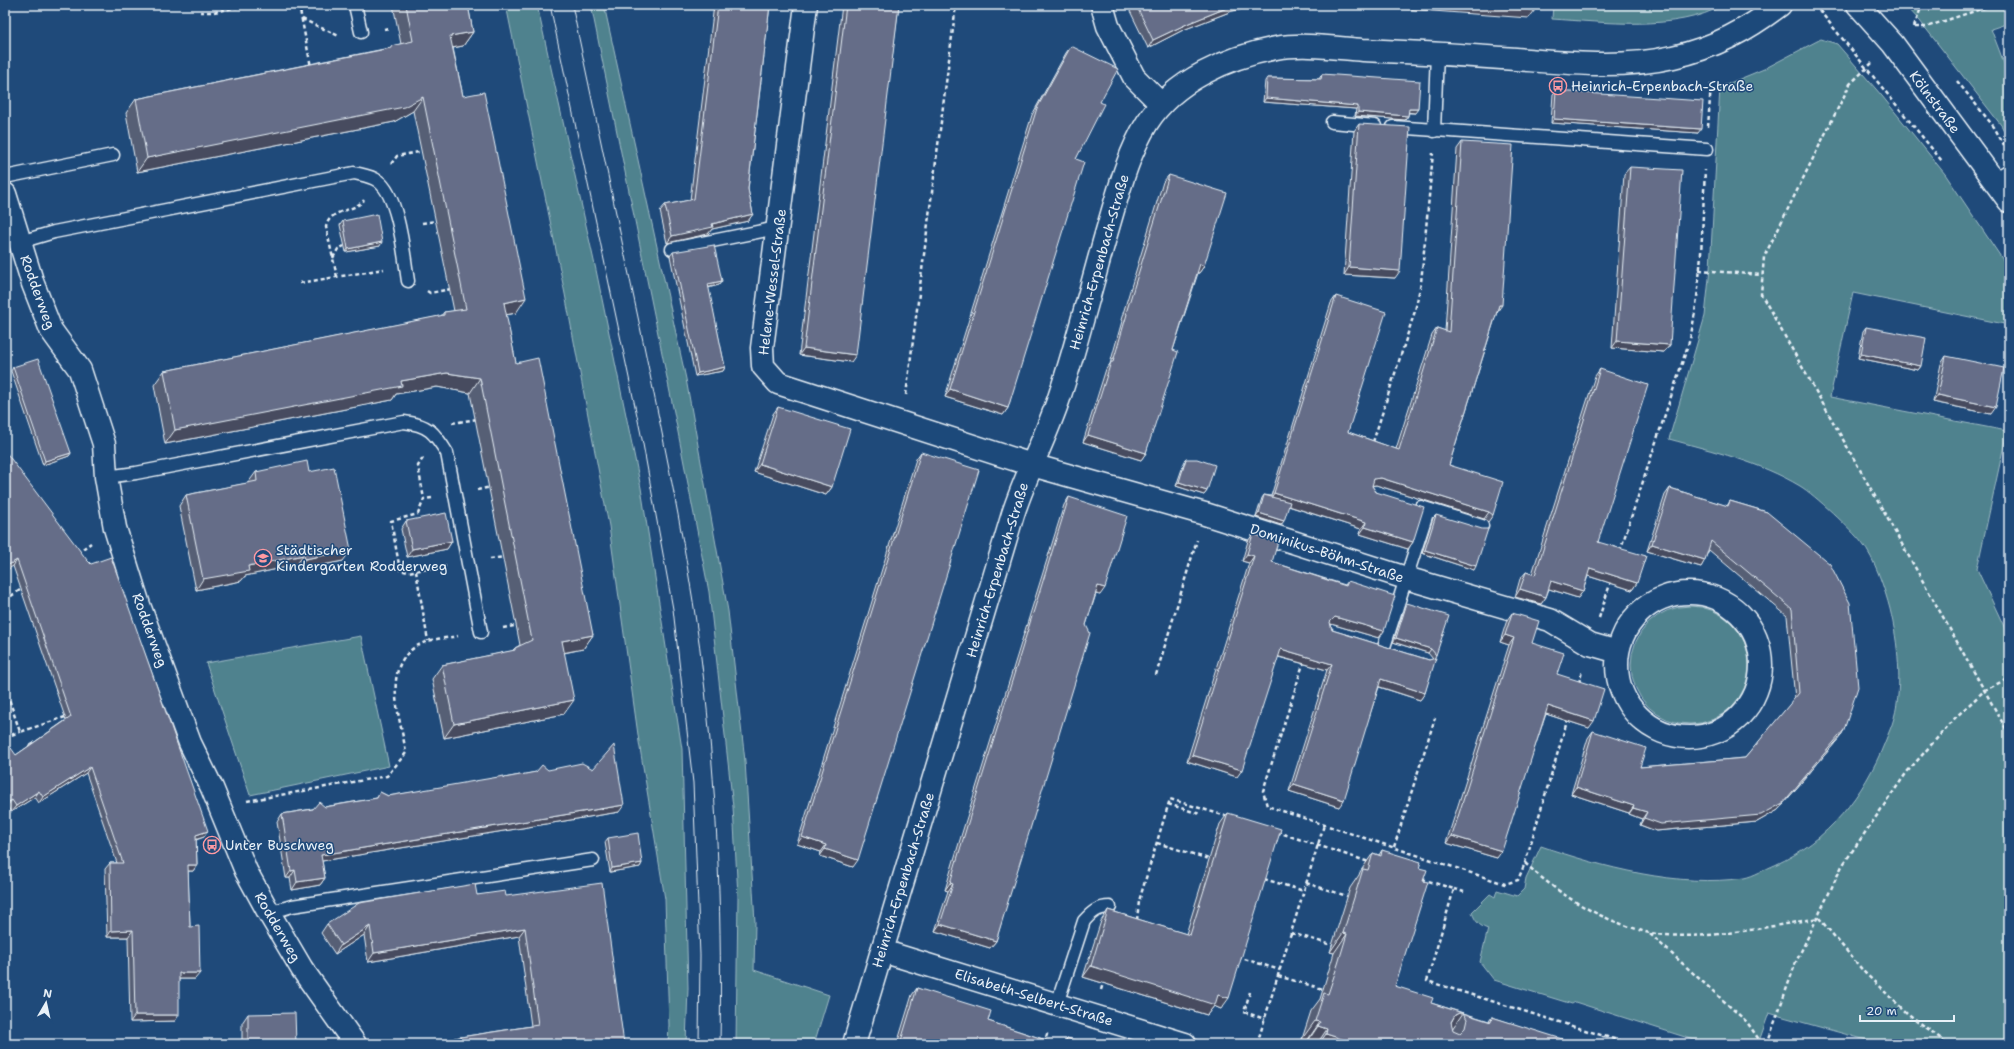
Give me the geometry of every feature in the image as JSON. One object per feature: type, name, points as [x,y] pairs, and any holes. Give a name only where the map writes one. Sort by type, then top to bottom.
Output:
[{"type":"street","name":"Helene-Wessel-Straße","points":[[806,5],[762,348],[762,366],[778,383],[1032,465]]},
{"type":"street","points":[[1102,5],[1108,26],[1134,77],[1161,104]]},
{"type":"street","name":"Heinrich-Erpenbach-Straße","points":[[854,1044],[1012,514],[1059,398],[1122,178],[1147,123],[1161,104],[1177,89],[1218,67],[1246,56],[1278,48],[1306,47],[1437,53],[1574,63],[1622,64],[1672,58],[1714,46],[1754,25],[1780,5]]},
{"type":"street","name":"Kölnstraße","points":[[1858,5],[1893,44],[2001,175],[2009,201]]},
{"type":"street","name":"Rodderweg","points":[[5,194],[33,284],[51,330],[80,370],[104,444],[106,477],[115,528],[139,605],[190,744],[219,806],[246,871],[269,913],[302,969],[355,1044]]},
{"type":"street","name":"Dominikus-Böhm-Straße","points":[[1032,465],[1205,514],[1406,578],[1550,620],[1590,644],[1618,652]]},
{"type":"street","points":[[1686,593],[1705,595],[1723,602],[1739,613],[1751,628],[1758,646],[1761,665],[1759,684],[1752,701],[1740,716],[1726,727],[1709,735],[1691,738],[1672,736],[1655,729],[1640,718],[1628,705],[1616,670],[1618,652],[1624,634],[1634,617],[1649,605],[1667,596],[1686,593]]},
{"type":"street","name":"Elisabeth-Selbert-Straße","points":[[882,951],[1185,1044]]},
{"type":"lane","points":[[356,5],[361,32]]},
{"type":"lane","points":[[1434,131],[1437,53]]},
{"type":"lane","points":[[1332,122],[1434,131],[1706,149]]},
{"type":"lane","points":[[5,177],[113,155]]},
{"type":"lane","points":[[20,242],[54,232],[354,173],[378,181],[388,194],[402,243],[408,281]]},
{"type":"lane","points":[[672,249],[777,228]]},
{"type":"lane","points":[[106,477],[136,473],[404,422],[418,424],[430,430],[447,453],[481,632]]},
{"type":"lane","points":[[1408,503],[1482,526]]},
{"type":"lane","points":[[1384,647],[1428,510]]},
{"type":"lane","points":[[1330,626],[1398,651]]},
{"type":"lane","points":[[269,913],[292,906],[593,860]]},
{"type":"lane","points":[[1057,1004],[1084,922],[1091,913],[1101,907],[1110,907]]},
{"type":"path","points":[[200,12],[214,12],[248,5]]},
{"type":"path","points":[[299,5],[311,69]]},
{"type":"path","points":[[903,423],[956,5]]},
{"type":"path","points":[[1922,5],[1914,26],[1926,27],[1993,5]]},
{"type":"path","points":[[1867,67],[1850,84],[1846,91],[1764,257],[1762,294],[2009,734]]},
{"type":"path","points":[[1620,554],[1690,339],[1694,321],[1699,270],[1711,84]]},
{"type":"path","points":[[337,278],[326,227],[328,221],[335,213],[356,207],[397,156],[431,149]]},
{"type":"path","points":[[300,283],[386,269],[412,225],[438,220]]},
{"type":"path","points":[[333,258],[338,249],[344,246]]},
{"type":"path","points":[[1699,270],[1762,275]]},
{"type":"path","points":[[1156,675],[1205,514]]},
{"type":"path","points":[[73,556],[84,548]]},
{"type":"path","points":[[416,571],[428,641]]},
{"type":"path","points":[[1590,644],[1612,576]]},
{"type":"path","points":[[5,600],[28,585]]},
{"type":"path","points":[[219,806],[387,776],[406,753],[395,684],[398,666],[408,652],[428,641],[525,624]]},
{"type":"path","points":[[1767,1044],[1796,962],[1819,918],[1842,866],[1907,772],[1956,717],[1985,690],[2009,678]]},
{"type":"path","points":[[5,687],[20,732]]},
{"type":"path","points":[[5,738],[72,715]]},
{"type":"path","points":[[1394,847],[1435,718]]},
{"type":"path","points":[[1136,925],[1139,901],[1170,799],[1236,819]]},
{"type":"path","points":[[1168,804],[1200,814]]},
{"type":"path","points":[[1257,1044],[1324,825]]},
{"type":"path","points":[[1273,830],[1371,863]]},
{"type":"path","points":[[1157,843],[1209,859]]},
{"type":"path","points":[[1525,864],[1546,883],[1580,906],[1614,922],[1650,933],[1701,935],[1742,931],[1819,918]]},
{"type":"path","points":[[1416,877],[1464,892]]},
{"type":"path","points":[[1259,878],[1304,891]]},
{"type":"path","points":[[1306,883],[1347,896]]},
{"type":"path","points":[[1454,889],[1427,981],[1630,1044]]},
{"type":"path","points":[[1819,918],[1871,978],[1907,1013],[1948,1044]]},
{"type":"path","points":[[1291,933],[1332,945]]},
{"type":"path","points":[[1650,933],[1747,1022],[1762,1044]]},
{"type":"path","points":[[1234,956],[1280,970]]},
{"type":"path","points":[[1278,976],[1323,989]]},
{"type":"path","points":[[1250,992],[1244,1012],[1265,1019]]},
{"type":"path","points":[[1601,1044],[1603,1036]]},
{"type":"green space","points":[[506,5],[537,5],[596,270],[641,488],[682,749],[688,988],[686,1044],[668,1044],[669,1025],[665,899],[639,742],[609,526],[565,294]]},
{"type":"green space","points":[[591,5],[604,5],[686,379],[728,611],[745,761],[755,922],[754,970],[829,995],[814,1044],[736,1044],[738,896],[733,807],[709,592]]},
{"type":"green space","points":[[1553,5],[1723,5],[1705,13],[1684,19],[1662,22],[1616,23],[1552,19]]},
{"type":"green space","points":[[1905,5],[2009,5],[2009,23],[1991,29],[2009,76],[2009,140],[2001,125],[1920,21]]},
{"type":"green space","points":[[1821,39],[1837,44],[1882,96],[1945,174],[2009,269],[2009,325],[1853,293],[1830,397],[2007,431],[1977,569],[2009,637],[2009,1044],[1881,1044],[1769,1013],[1758,1044],[1707,1044],[1575,1002],[1572,1004],[1494,980],[1480,962],[1488,929],[1478,923],[1472,912],[1490,894],[1495,897],[1497,890],[1517,896],[1524,889],[1526,878],[1541,846],[1615,868],[1667,878],[1719,880],[1748,877],[1794,855],[1828,830],[1855,798],[1876,762],[1891,727],[1897,705],[1899,678],[1895,635],[1890,609],[1882,584],[1871,557],[1862,543],[1842,521],[1807,490],[1800,486],[1769,470],[1753,464],[1669,439],[1705,316],[1710,269],[1720,87],[1764,69]]},
{"type":"green space","points":[[1690,606],[1702,607],[1713,611],[1732,623],[1744,642],[1748,653],[1748,677],[1744,688],[1732,707],[1713,719],[1702,723],[1690,724],[1678,723],[1667,719],[1648,707],[1636,688],[1632,677],[1631,665],[1632,653],[1636,642],[1648,623],[1667,611],[1678,607]]},
{"type":"green space","points":[[361,636],[389,766],[250,795],[206,663]]},
{"type":"building","points":[[406,5],[468,5],[473,32],[450,36],[463,96],[484,92],[526,298],[504,303],[516,363],[538,358],[593,635],[562,641],[574,700],[454,724],[442,665],[515,650],[515,648],[532,640],[480,378],[447,373],[401,381],[402,386],[175,430],[164,371],[444,315],[444,312],[466,309],[423,97],[404,107],[147,158],[136,99],[391,48],[391,46],[413,41]]},
{"type":"building","points":[[718,5],[770,5],[748,189],[753,214],[712,224],[713,227],[672,236],[665,205],[694,199]]},
{"type":"building","points":[[846,5],[899,5],[856,355],[804,348]]},
{"type":"building","points":[[1136,5],[1234,5],[1189,23],[1153,40]]},
{"type":"building","points":[[1460,5],[1535,5],[1535,10]]},
{"type":"building","points":[[1071,46],[1118,69],[1100,102],[1104,104],[1076,159],[1084,162],[1008,408],[950,389],[1037,108]]},
{"type":"building","points":[[1322,74],[1420,81],[1418,109],[1409,109],[1408,116],[1358,112],[1358,106],[1266,98],[1267,78],[1321,79]]},
{"type":"building","points":[[1556,91],[1703,101],[1701,129],[1554,119]]},
{"type":"building","points":[[1359,124],[1410,127],[1400,271],[1349,267]]},
{"type":"building","points":[[1462,142],[1513,145],[1502,305],[1499,305],[1449,465],[1503,482],[1493,515],[1489,512],[1381,478],[1374,479],[1372,486],[1376,492],[1424,507],[1413,542],[1365,527],[1366,522],[1274,493],[1336,296],[1386,312],[1348,432],[1399,450],[1437,328],[1449,332]]},
{"type":"building","points":[[1630,167],[1682,170],[1670,345],[1617,341]]},
{"type":"building","points":[[1169,175],[1227,193],[1204,266],[1200,264],[1182,321],[1173,350],[1178,352],[1146,453],[1088,435],[1111,362],[1113,362],[1127,314],[1126,313]]},
{"type":"building","points":[[377,214],[382,242],[348,249],[343,221]]},
{"type":"building","points":[[714,245],[722,281],[708,284],[725,367],[698,373],[673,252]]},
{"type":"building","points":[[1866,327],[1926,338],[1921,366],[1861,354]]},
{"type":"building","points":[[1946,356],[2004,368],[1996,407],[1938,395]]},
{"type":"building","points":[[38,359],[71,453],[45,461],[13,367]]},
{"type":"building","points":[[1600,369],[1648,385],[1598,542],[1646,556],[1637,583],[1590,568],[1583,591],[1551,581],[1546,597],[1520,589],[1526,572],[1535,575]]},
{"type":"building","points":[[778,407],[850,429],[832,487],[760,464]]},
{"type":"building","points":[[5,451],[91,564],[111,557],[208,831],[196,835],[197,865],[188,865],[190,927],[199,926],[200,973],[179,973],[179,1015],[135,1015],[133,930],[111,931],[110,863],[123,863],[90,767],[43,797],[39,791],[16,806],[12,800],[5,804],[5,752],[11,748],[16,755],[71,717],[17,560],[5,567]]},
{"type":"building","points":[[921,452],[979,470],[858,860],[825,849],[826,845],[802,837]]},
{"type":"building","points":[[1186,459],[1197,459],[1215,465],[1207,491],[1179,482]]},
{"type":"building","points":[[307,461],[309,472],[334,467],[351,550],[305,559],[304,555],[248,566],[249,571],[203,579],[186,495],[257,481],[256,472]]},
{"type":"building","points":[[1670,488],[1728,506],[1730,501],[1767,512],[1830,564],[1850,603],[1858,687],[1844,730],[1783,803],[1761,815],[1661,824],[1644,818],[1647,812],[1633,808],[1634,806],[1576,787],[1593,731],[1646,748],[1640,767],[1745,758],[1799,693],[1792,609],[1711,541],[1705,560],[1652,544]]},
{"type":"building","points":[[1264,495],[1290,502],[1284,521],[1259,513]]},
{"type":"building","points":[[1069,497],[1127,516],[1105,588],[1098,586],[1086,625],[1090,633],[996,941],[940,924],[953,884],[950,883],[967,826]]},
{"type":"building","points":[[446,513],[452,541],[412,549],[406,521]]},
{"type":"building","points":[[1436,515],[1482,529],[1488,529],[1476,566],[1425,550]]},
{"type":"building","points":[[1253,534],[1278,542],[1272,562],[1346,586],[1348,581],[1395,596],[1384,631],[1335,617],[1330,622],[1332,630],[1429,660],[1436,658],[1425,693],[1381,679],[1344,800],[1294,784],[1332,664],[1281,649],[1242,770],[1192,755],[1254,556],[1247,554]]},
{"type":"building","points":[[1407,603],[1449,616],[1436,655],[1431,649],[1396,638]]},
{"type":"building","points":[[1512,613],[1539,621],[1532,643],[1564,653],[1557,674],[1604,689],[1594,721],[1548,706],[1502,851],[1452,836],[1514,638],[1505,635]]},
{"type":"building","points":[[614,745],[624,805],[321,855],[325,878],[297,882],[295,870],[291,871],[282,814],[313,809],[319,802],[325,807],[377,798],[380,792],[388,796],[536,772],[542,765],[548,770],[582,763],[593,769]]},
{"type":"building","points":[[1228,813],[1281,829],[1229,998],[1218,995],[1215,1005],[1091,966],[1108,910],[1190,935]]},
{"type":"building","points":[[638,833],[642,863],[612,868],[608,838]]},
{"type":"building","points":[[1382,850],[1421,862],[1419,868],[1427,870],[1423,881],[1428,882],[1395,986],[1433,998],[1431,1003],[1463,1013],[1491,1022],[1492,1017],[1575,1043],[1358,1044],[1326,1034],[1327,1029],[1318,1026],[1320,1022],[1315,1021],[1324,993],[1328,994],[1338,964],[1347,934],[1343,933],[1363,869],[1368,870],[1373,853],[1381,856]],"holes":[[[1463,1013],[1467,1019],[1465,1028],[1460,1033],[1453,1030],[1451,1022],[1455,1015]]]},
{"type":"building","points":[[602,883],[624,1044],[456,1044],[454,1038],[538,1025],[525,928],[374,953],[370,926],[341,945],[327,924],[359,903],[475,884],[477,895],[505,891],[506,896]]},
{"type":"building","points":[[917,988],[991,1011],[988,1021],[1058,1044],[968,1044],[963,1042],[963,1044],[900,1044]]},
{"type":"building","points":[[295,1013],[296,1044],[248,1044],[248,1014]]},
{"type":"building","points":[[1067,1038],[1086,1044],[1065,1044]]},
{"type":"tram line","points":[[550,5],[643,444],[673,609],[693,783],[700,955],[699,1044]]},
{"type":"tram line","points":[[572,5],[670,472],[700,646],[716,823],[720,911],[720,1044]]},
{"type":"place","name":"Heinrich-Erpenbach-Straße","points":[[1558,86]]},
{"type":"place","name":"Städtischer Kindergarten Rodderweg","points":[[263,558]]},
{"type":"place","name":"Unter Buschweg","points":[[212,845]]}]
